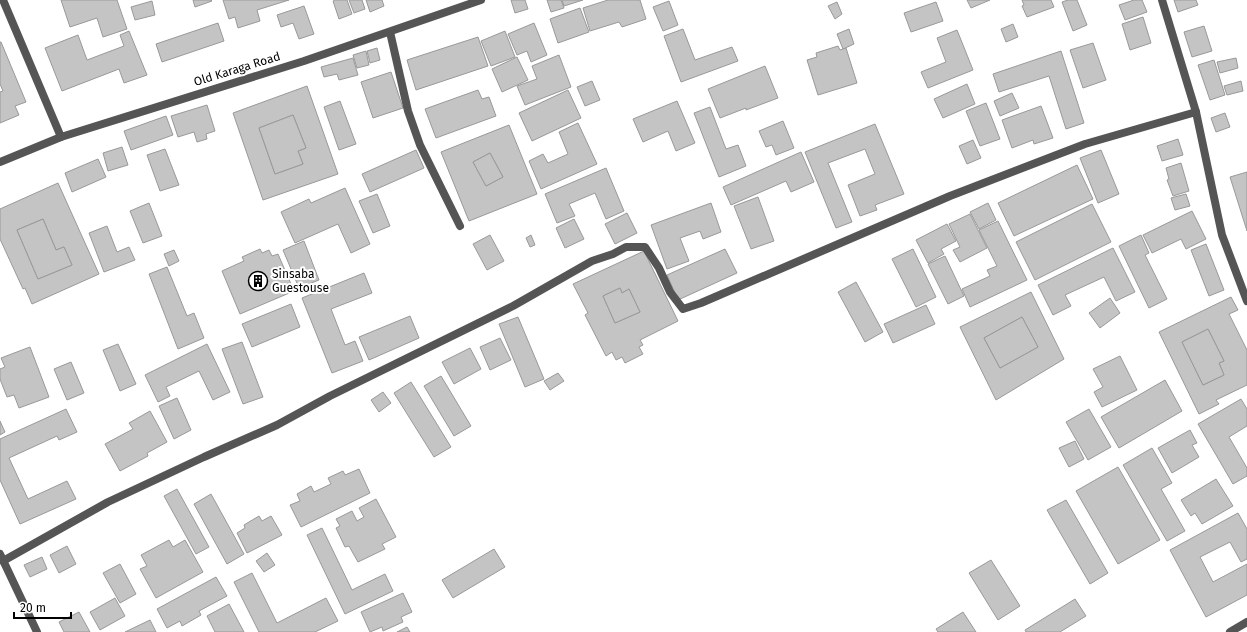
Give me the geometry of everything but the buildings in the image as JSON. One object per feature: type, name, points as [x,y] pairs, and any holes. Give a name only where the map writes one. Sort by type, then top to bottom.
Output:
[{"type":"street","points":[[3,0],[61,137]]},
{"type":"street","name":"Old Karaga Road","points":[[0,162],[61,137],[304,61],[481,0]]},
{"type":"street","points":[[1162,0],[1196,112],[1222,235],[1247,301]]},
{"type":"street","points":[[390,32],[408,111],[420,145],[460,226]]},
{"type":"street","points":[[37,632],[1,557],[108,502],[204,457],[278,425],[330,396],[513,306],[592,261],[613,254],[626,247],[645,247],[659,268],[670,292],[683,309],[701,303],[950,196],[1085,144],[1196,112]]},
{"type":"street","points":[[1230,632],[1247,622]]},
{"type":"place","name":"Sinsaba Guestouse","points":[[258,281]]}]
